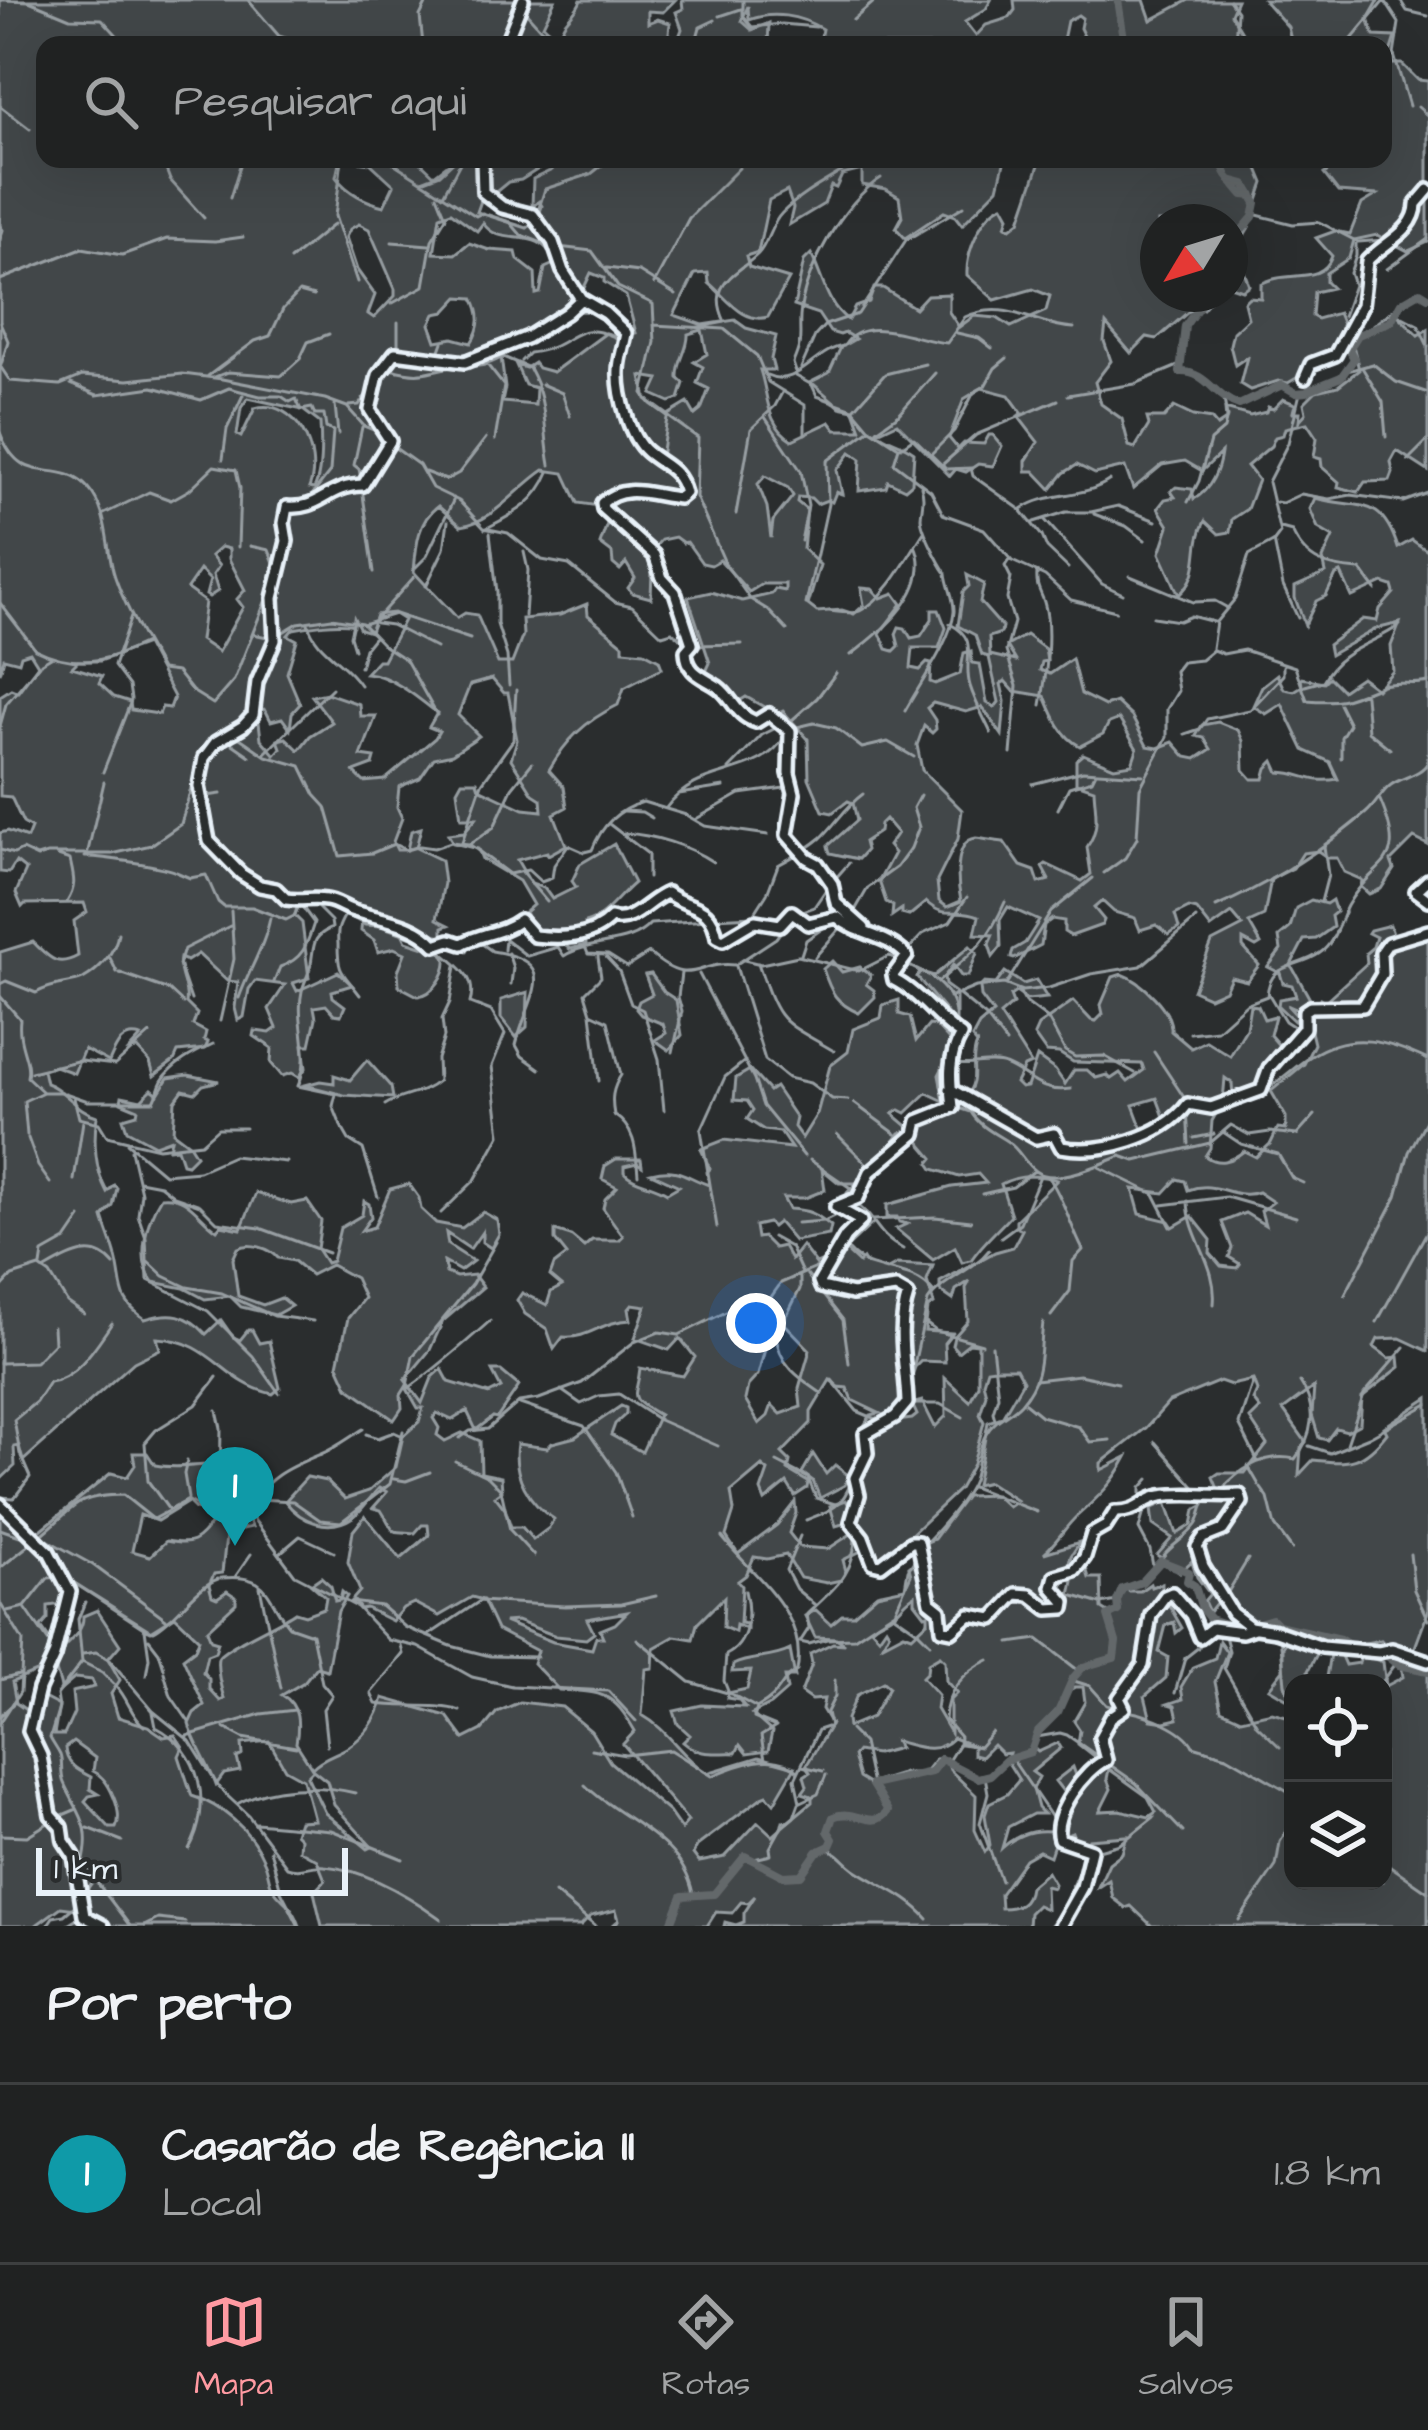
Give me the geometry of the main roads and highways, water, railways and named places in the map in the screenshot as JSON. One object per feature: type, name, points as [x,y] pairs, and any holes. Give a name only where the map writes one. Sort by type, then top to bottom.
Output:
[{"type":"waterway","points":[[8,0],[29,1],[70,18],[102,19],[118,36]]},
{"type":"waterway","points":[[248,0],[279,36]]},
{"type":"waterway","points":[[422,36],[420,16],[428,0]]},
{"type":"waterway","points":[[743,0],[743,16],[752,27],[816,27]]},
{"type":"waterway","points":[[853,20],[876,0]]},
{"type":"waterway","points":[[1118,0],[1124,36]]},
{"type":"waterway","points":[[1229,0],[1237,11],[1236,36]]},
{"type":"waterway","points":[[1384,0],[1399,23],[1394,55],[1409,106]]},
{"type":"waterway","points":[[1400,0],[1407,11],[1428,16]]},
{"type":"waterway","points":[[1355,36],[1384,1]]},
{"type":"waterway","points":[[523,9],[541,29],[555,36]]},
{"type":"waterway","points":[[720,16],[741,9]]},
{"type":"waterway","points":[[698,36],[700,27],[715,20]]},
{"type":"waterway","points":[[0,106],[30,129]]},
{"type":"waterway","points":[[1418,107],[1428,116]]},
{"type":"waterway","points":[[165,168],[170,180],[204,218]]},
{"type":"waterway","points":[[230,198],[239,168]]},
{"type":"waterway","points":[[341,168],[335,216],[357,282]]},
{"type":"waterway","points":[[401,168],[476,216],[482,213],[510,222],[521,235],[550,246],[592,251],[618,287],[653,304],[655,342],[643,393],[698,438],[696,497],[726,565],[750,599],[787,630]]},
{"type":"waterway","points":[[422,181],[446,168]]},
{"type":"waterway","points":[[443,195],[457,168]]},
{"type":"waterway","points":[[537,214],[545,189],[599,168]]},
{"type":"waterway","points":[[654,284],[689,218],[739,168]]},
{"type":"waterway","points":[[694,328],[725,322],[719,298],[726,282],[761,250],[782,213],[847,168]]},
{"type":"waterway","points":[[1224,168],[1243,195],[1253,196]]},
{"type":"waterway","points":[[796,372],[793,363],[808,279],[840,220],[881,178]]},
{"type":"waterway","points":[[1230,180],[1245,184],[1256,203],[1248,223]]},
{"type":"waterway","points":[[391,304],[424,286],[432,240],[446,217],[437,195]]},
{"type":"waterway","points":[[801,368],[825,325],[858,314],[906,240],[964,206]]},
{"type":"waterway","points":[[1253,214],[1293,224],[1319,222],[1358,242],[1384,240]]},
{"type":"waterway","points":[[290,260],[334,224]]},
{"type":"waterway","points":[[0,226],[0,239]]},
{"type":"waterway","points":[[0,280],[82,248],[122,255],[167,239],[243,237]]},
{"type":"waterway","points":[[1387,269],[1428,239]]},
{"type":"waterway","points":[[392,242],[429,245]]},
{"type":"waterway","points":[[1343,316],[1354,285],[1350,273],[1356,243]]},
{"type":"waterway","points":[[607,268],[639,272],[676,295]]},
{"type":"waterway","points":[[208,376],[255,341],[270,336],[283,309],[299,292],[314,296]]},
{"type":"waterway","points":[[1309,390],[1341,377],[1354,359],[1349,349],[1358,335],[1391,321],[1401,303],[1420,292],[1428,297]]},
{"type":"waterway","points":[[767,375],[778,378],[797,373],[864,331],[891,331],[947,343],[965,317],[980,312],[1007,312],[1074,328]]},
{"type":"waterway","points":[[1195,312],[1185,326],[1180,372],[1197,376],[1239,405],[1282,385],[1296,393],[1307,392]]},
{"type":"waterway","points":[[1395,313],[1418,325],[1428,346]]},
{"type":"waterway","points":[[0,322],[8,341],[1,365]]},
{"type":"waterway","points":[[398,322],[398,350]]},
{"type":"waterway","points":[[654,325],[724,329],[757,356],[768,382],[805,405],[805,434]]},
{"type":"waterway","points":[[521,361],[529,353],[584,332],[623,341]]},
{"type":"waterway","points":[[957,333],[979,338],[992,348]]},
{"type":"waterway","points":[[215,377],[228,372],[281,376],[300,359],[308,342],[329,334]]},
{"type":"waterway","points":[[442,369],[438,356],[443,342]]},
{"type":"waterway","points":[[391,369],[424,373],[482,366],[503,357],[529,368],[542,404],[550,465]]},
{"type":"waterway","points":[[932,453],[954,431],[974,392],[985,386],[1007,358]]},
{"type":"waterway","points":[[855,408],[885,374],[925,364]]},
{"type":"waterway","points":[[1347,371],[1373,364],[1396,382],[1428,393]]},
{"type":"waterway","points":[[0,366],[10,381],[60,385],[82,376],[128,380],[183,374],[222,379],[325,399],[347,407],[364,426],[381,433]]},
{"type":"waterway","points":[[1068,395],[1135,384],[1178,366]]},
{"type":"waterway","points":[[489,367],[504,386],[495,440]]},
{"type":"waterway","points":[[1363,369],[1383,402],[1386,437]]},
{"type":"waterway","points":[[877,430],[898,415],[935,373]]},
{"type":"waterway","points":[[796,376],[812,385],[817,396],[853,409],[869,428],[897,446]]},
{"type":"waterway","points":[[71,384],[97,395],[153,387],[201,400],[229,388],[281,396],[290,402],[296,399],[301,410],[312,408],[315,415],[324,415],[326,428],[333,431],[330,472],[309,499],[292,502]]},
{"type":"waterway","points":[[541,384],[562,393],[570,416]]},
{"type":"waterway","points":[[349,406],[359,405],[372,387]]},
{"type":"waterway","points":[[736,514],[751,429],[783,391]]},
{"type":"waterway","points":[[1298,618],[1283,586],[1274,541],[1280,533],[1268,482],[1288,443],[1300,393]]},
{"type":"waterway","points":[[223,459],[227,429],[243,395]]},
{"type":"waterway","points":[[1188,502],[1210,441],[1224,429],[1224,399]]},
{"type":"waterway","points":[[943,464],[976,435],[1058,400]]},
{"type":"waterway","points":[[335,405],[338,434]]},
{"type":"waterway","points":[[765,417],[801,471],[808,506],[801,541]]},
{"type":"waterway","points":[[661,457],[667,418]]},
{"type":"waterway","points":[[361,479],[354,465],[362,427]]},
{"type":"waterway","points":[[806,604],[828,504],[827,461],[870,429]]},
{"type":"waterway","points":[[0,432],[19,461],[65,474],[88,488],[104,520],[119,589],[161,670],[177,672],[192,691],[213,704],[234,680],[273,582]]},
{"type":"waterway","points":[[425,472],[446,480],[459,473],[486,438]]},
{"type":"waterway","points":[[901,447],[914,438],[946,469],[971,468],[973,476],[1021,510],[1047,548],[1068,568]]},
{"type":"waterway","points":[[1408,460],[1428,440]]},
{"type":"waterway","points":[[391,445],[419,465],[432,488],[459,501],[484,528],[508,533],[542,560],[569,565],[615,602],[632,606],[662,635],[672,632],[686,642]]},
{"type":"waterway","points":[[899,447],[894,463],[931,491],[943,514],[984,529],[1012,561],[1045,576],[1071,600],[1116,611]]},
{"type":"waterway","points":[[104,514],[149,492],[171,500],[214,466],[236,470],[238,547]]},
{"type":"waterway","points":[[485,529],[530,500],[549,472]]},
{"type":"waterway","points":[[1022,509],[1110,480]]},
{"type":"waterway","points":[[905,711],[941,649],[954,612],[946,573],[922,522],[921,486]]},
{"type":"waterway","points":[[362,488],[374,572]]},
{"type":"waterway","points":[[1276,502],[1301,494],[1403,502],[1428,493]]},
{"type":"waterway","points":[[413,570],[426,557],[453,501]]},
{"type":"waterway","points":[[1034,522],[1066,512],[1118,506],[1156,521]]},
{"type":"waterway","points":[[1094,514],[1126,526],[1145,540]]},
{"type":"waterway","points":[[1045,520],[1102,584],[1123,594]]},
{"type":"waterway","points":[[426,586],[444,549],[448,521]]},
{"type":"waterway","points":[[1281,528],[1292,531],[1304,550],[1320,562],[1361,570],[1376,590]]},
{"type":"waterway","points":[[830,611],[853,613],[870,605],[896,576],[924,532]]},
{"type":"waterway","points":[[490,533],[497,624],[507,656],[509,685]]},
{"type":"waterway","points":[[1212,648],[1216,622],[1235,599],[1249,555],[1273,542]]},
{"type":"waterway","points":[[851,655],[890,621],[912,593],[918,578],[915,545]]},
{"type":"waterway","points":[[250,546],[269,550],[276,568]]},
{"type":"waterway","points":[[524,552],[528,570],[525,616]]},
{"type":"waterway","points":[[1009,560],[1005,566],[1011,578],[1007,599],[1014,622],[1006,651],[1017,686],[1011,754]]},
{"type":"waterway","points":[[1037,573],[1048,625],[1041,705]]},
{"type":"waterway","points":[[1130,576],[1193,602],[1215,601],[1226,607]]},
{"type":"waterway","points":[[376,619],[414,577]]},
{"type":"waterway","points":[[0,603],[35,649],[85,661],[116,655]]},
{"type":"waterway","points":[[363,624],[395,614],[470,639]]},
{"type":"waterway","points":[[131,616],[114,666],[129,686],[131,699]]},
{"type":"waterway","points":[[1153,617],[1179,621],[1191,616],[1214,622]]},
{"type":"waterway","points":[[280,634],[298,623],[332,618],[362,623],[406,660],[437,715]]},
{"type":"waterway","points":[[308,623],[317,641],[360,685]]},
{"type":"waterway","points":[[353,623],[354,649]]},
{"type":"waterway","points":[[376,623],[391,625],[436,648]]},
{"type":"waterway","points":[[950,624],[968,644],[970,686],[991,733]]},
{"type":"waterway","points":[[1305,686],[1323,681],[1347,654],[1400,625]]},
{"type":"waterway","points":[[253,634],[272,638]]},
{"type":"waterway","points":[[360,667],[373,638]]},
{"type":"waterway","points":[[116,656],[145,643]]},
{"type":"waterway","points":[[695,645],[742,644]]},
{"type":"waterway","points":[[1104,873],[1125,858],[1137,838],[1140,788],[1167,737],[1167,709],[1178,691],[1175,671],[1182,662],[1201,660],[1213,650],[1223,654],[1244,650],[1295,667],[1307,700],[1337,700],[1385,684],[1428,682]]},
{"type":"waterway","points":[[41,663],[51,657]]},
{"type":"waterway","points":[[0,726],[6,704],[39,665]]},
{"type":"waterway","points":[[1185,734],[1200,729],[1207,719],[1250,710],[1283,675],[1283,666]]},
{"type":"waterway","points":[[729,769],[762,735],[792,720],[817,698],[836,673]]},
{"type":"waterway","points":[[265,753],[332,688]]},
{"type":"waterway","points":[[462,842],[482,783],[513,740],[516,690]]},
{"type":"waterway","points":[[1365,695],[1368,731],[1390,749]]},
{"type":"waterway","points":[[103,772],[131,701]]},
{"type":"waterway","points":[[1339,704],[1349,724],[1341,737],[1341,758]]},
{"type":"waterway","points":[[793,728],[814,723],[836,728],[862,748],[888,742],[914,757]]},
{"type":"waterway","points":[[666,808],[695,784],[760,759],[786,735]]},
{"type":"waterway","points":[[229,738],[240,738],[266,756],[301,766],[326,807],[340,856],[372,853],[394,844],[406,850],[451,842],[469,844],[509,874],[528,870],[541,882],[552,878],[554,865],[568,845],[592,850],[612,820],[643,802],[705,826],[768,835]]},
{"type":"waterway","points":[[227,740],[250,756]]},
{"type":"waterway","points":[[0,850],[14,854],[22,850],[37,857],[112,854],[151,845],[181,824],[199,760]]},
{"type":"waterway","points":[[1216,907],[1313,853],[1366,813],[1391,785],[1428,762]]},
{"type":"waterway","points":[[471,843],[494,827],[512,788],[532,763]]},
{"type":"waterway","points":[[1032,784],[1083,771],[1143,775]]},
{"type":"waterway","points":[[1058,809],[1069,787],[1092,780],[1096,772]]},
{"type":"waterway","points":[[88,851],[104,782]]},
{"type":"waterway","points":[[679,794],[724,787]]},
{"type":"waterway","points":[[696,819],[740,794],[792,787]]},
{"type":"waterway","points":[[207,796],[221,794]]},
{"type":"waterway","points":[[715,918],[753,916],[778,865],[821,838],[863,794]]},
{"type":"waterway","points":[[853,914],[868,888],[897,867],[911,848],[919,827],[913,808],[920,795]]},
{"type":"waterway","points":[[1190,1033],[1217,1030],[1246,1004],[1267,996],[1279,971],[1311,958],[1329,944],[1357,890],[1390,851],[1380,800]]},
{"type":"waterway","points":[[624,811],[652,818]]},
{"type":"waterway","points":[[609,824],[648,854],[648,878]]},
{"type":"waterway","points":[[624,833],[670,842],[713,862]]},
{"type":"waterway","points":[[1321,902],[1328,875],[1324,846]]},
{"type":"waterway","points":[[58,856],[70,860],[73,872],[67,902]]},
{"type":"waterway","points":[[85,857],[174,871]]},
{"type":"waterway","points":[[834,880],[849,863]]},
{"type":"waterway","points":[[176,872],[190,878],[206,875],[224,907],[252,907],[286,920],[299,906],[319,904]]},
{"type":"waterway","points":[[522,873],[547,902]]},
{"type":"waterway","points":[[1007,983],[1051,912],[1093,878]]},
{"type":"waterway","points":[[798,913],[814,907],[829,885]]},
{"type":"waterway","points":[[906,952],[923,934],[950,922],[967,897]]},
{"type":"waterway","points":[[938,982],[985,938],[1005,902]]},
{"type":"waterway","points":[[329,904],[365,925],[381,926],[440,950],[469,979],[470,1003],[491,1011],[505,1034],[492,1066],[500,1135],[475,1180],[441,1213]]},
{"type":"waterway","points":[[317,907],[332,928],[315,942],[302,991],[304,1062],[298,1086],[336,1094],[333,1106],[341,1126],[349,1140],[363,1149],[378,1197]]},
{"type":"waterway","points":[[274,982],[280,967],[299,955],[309,938],[314,923],[303,908]]},
{"type":"waterway","points":[[220,1021],[234,959],[231,911]]},
{"type":"waterway","points":[[345,915],[338,932],[339,962],[360,995]]},
{"type":"waterway","points":[[239,998],[270,918]]},
{"type":"waterway","points":[[949,998],[976,987],[1004,984],[1022,991],[1049,988],[1091,974],[1141,966],[1196,919]]},
{"type":"waterway","points":[[504,950],[505,939],[527,956],[558,947],[564,956],[632,936],[650,924],[708,920]]},
{"type":"waterway","points":[[586,949],[588,954],[608,955],[627,967],[649,953],[675,970],[694,971],[735,965],[776,938],[787,923]]},
{"type":"waterway","points":[[801,955],[806,940],[829,924]]},
{"type":"waterway","points":[[815,957],[843,925]]},
{"type":"waterway","points":[[191,1000],[179,965],[184,949],[230,926]]},
{"type":"waterway","points":[[0,984],[6,981],[36,993],[83,979],[106,960],[118,933]]},
{"type":"waterway","points":[[478,941],[528,963],[534,972],[536,983],[516,1045],[540,1069]]},
{"type":"waterway","points":[[451,944],[467,952],[471,945]]},
{"type":"waterway","points":[[508,953],[511,984]]},
{"type":"waterway","points":[[604,955],[619,971],[631,1004],[643,1010],[659,1059],[664,1110]]},
{"type":"waterway","points":[[744,960],[761,964],[798,956],[859,971],[889,956],[899,959]]},
{"type":"waterway","points":[[598,957],[601,977],[585,993],[599,1081]]},
{"type":"waterway","points":[[110,958],[117,972]]},
{"type":"waterway","points":[[758,963],[783,1018],[834,1051]]},
{"type":"waterway","points":[[905,963],[931,977],[947,993],[954,1010],[955,1026],[941,1072],[948,1102]]},
{"type":"waterway","points":[[385,1105],[438,1081],[442,1019],[456,966]]},
{"type":"waterway","points":[[736,966],[765,1060],[788,1078],[810,1083],[832,1099],[848,1100]]},
{"type":"waterway","points":[[120,973],[169,990],[183,1003]]},
{"type":"waterway","points":[[673,1052],[682,1011],[678,997],[681,973]]},
{"type":"waterway","points":[[699,974],[754,1079],[763,1106],[804,1156]]},
{"type":"waterway","points":[[1019,991],[1025,1002],[1048,1019],[1065,1051],[1075,1057],[1104,1056],[1135,1073]]},
{"type":"waterway","points":[[1268,993],[1285,1021],[1299,1030]]},
{"type":"waterway","points":[[959,995],[986,1017],[1006,1043]]},
{"type":"waterway","points":[[0,996],[20,1019],[27,1077],[43,1092]]},
{"type":"waterway","points":[[591,1013],[608,1021],[621,1075],[613,1094],[614,1115],[631,1134],[638,1175]]},
{"type":"waterway","points":[[81,1061],[115,1065],[150,1034]]},
{"type":"waterway","points":[[1265,1090],[1311,1056],[1341,1043],[1370,1041],[1428,1060]]},
{"type":"waterway","points":[[65,1093],[88,1101],[154,1101],[172,1069],[213,1044]]},
{"type":"waterway","points":[[1154,1052],[1185,1099]]},
{"type":"waterway","points":[[31,1072],[77,1061]]},
{"type":"waterway","points":[[717,1227],[701,1130],[725,1077],[745,1061]]},
{"type":"waterway","points":[[954,1064],[1000,1063],[1042,1086],[1071,1089]]},
{"type":"waterway","points":[[27,1135],[24,1101],[43,1092],[62,1092]]},
{"type":"waterway","points":[[74,1098],[79,1118],[99,1123],[107,1136],[158,1148],[201,1143],[218,1128],[245,1128]]},
{"type":"waterway","points":[[854,1103],[896,1134]]},
{"type":"waterway","points":[[959,1108],[1012,1145],[1035,1171],[1054,1176],[1121,1156],[1135,1161],[1210,1143],[1231,1125],[1249,1135],[1297,1135],[1315,1115]]},
{"type":"waterway","points":[[1187,1108],[1189,1144]]},
{"type":"waterway","points":[[1345,1295],[1397,1196],[1409,1152],[1428,1117]]},
{"type":"waterway","points":[[74,1180],[83,1121]]},
{"type":"waterway","points":[[849,1199],[847,1193],[900,1133],[912,1130]]},
{"type":"waterway","points":[[1223,1132],[1241,1144],[1278,1154],[1292,1178],[1303,1183]]},
{"type":"waterway","points":[[837,1134],[869,1166]]},
{"type":"waterway","points":[[1194,1138],[1214,1134]]},
{"type":"waterway","points":[[28,1138],[50,1183]]},
{"type":"waterway","points":[[127,1143],[164,1174],[199,1171],[233,1156],[286,1162]]},
{"type":"waterway","points":[[131,1150],[141,1193],[138,1215],[146,1238],[148,1280],[208,1311],[253,1356],[279,1393]]},
{"type":"waterway","points":[[810,1160],[852,1189]]},
{"type":"waterway","points":[[1099,1167],[1154,1194],[1171,1227]]},
{"type":"waterway","points":[[982,1194],[1013,1187],[1034,1171]]},
{"type":"waterway","points":[[1001,1237],[1020,1223],[1040,1176]]},
{"type":"waterway","points":[[1048,1176],[1083,1250],[1073,1261],[1070,1291],[1051,1316]]},
{"type":"waterway","points":[[139,1181],[160,1185],[200,1205],[217,1222],[260,1228],[328,1253]]},
{"type":"waterway","points":[[1162,1205],[1226,1197],[1296,1217]]},
{"type":"waterway","points":[[1188,1201],[1212,1276],[1214,1304]]},
{"type":"waterway","points":[[854,1203],[903,1249]]},
{"type":"waterway","points":[[797,1223],[824,1221],[840,1213]]},
{"type":"waterway","points":[[873,1220],[935,1217],[971,1221]]},
{"type":"waterway","points":[[41,1266],[43,1253],[66,1240],[81,1218]]},
{"type":"waterway","points":[[838,1256],[873,1223]]},
{"type":"waterway","points":[[1377,1322],[1428,1230]]},
{"type":"waterway","points":[[772,1237],[790,1247],[802,1273]]},
{"type":"waterway","points":[[407,1386],[413,1356],[472,1284],[496,1242]]},
{"type":"waterway","points":[[849,1250],[868,1264],[914,1277],[933,1292]]},
{"type":"waterway","points":[[910,1383],[928,1301],[989,1250]]},
{"type":"waterway","points":[[44,1270],[89,1252],[114,1265]]},
{"type":"waterway","points":[[148,1261],[164,1276],[187,1287],[222,1293],[274,1316],[313,1321]]},
{"type":"waterway","points":[[821,1393],[785,1362],[771,1297],[781,1283],[825,1264]]},
{"type":"waterway","points":[[0,1289],[12,1276],[40,1267],[50,1274],[67,1302],[84,1314]]},
{"type":"waterway","points":[[807,1275],[843,1320],[849,1363]]},
{"type":"waterway","points":[[788,1313],[800,1278]]},
{"type":"waterway","points":[[460,1438],[470,1431],[488,1429],[519,1402],[582,1383],[634,1342],[659,1332],[679,1335],[728,1311]]},
{"type":"waterway","points":[[409,1388],[490,1321]]},
{"type":"waterway","points":[[924,1322],[936,1331],[982,1344]]},
{"type":"waterway","points":[[0,1497],[14,1498],[30,1477],[14,1420],[36,1402],[49,1382],[77,1368],[112,1323]]},
{"type":"waterway","points":[[922,1546],[969,1488],[989,1429],[1021,1403],[1034,1384],[1043,1323]]},
{"type":"waterway","points":[[0,1363],[35,1362],[54,1343],[53,1327]]},
{"type":"waterway","points":[[992,1346],[998,1396],[995,1419]]},
{"type":"waterway","points":[[1347,1444],[1364,1394],[1405,1347]]},
{"type":"waterway","points":[[1035,1380],[1079,1375],[1118,1383]]},
{"type":"waterway","points":[[169,1510],[148,1481],[145,1443],[156,1430],[196,1405],[217,1377]]},
{"type":"waterway","points":[[832,1380],[857,1411],[876,1419]]},
{"type":"waterway","points":[[1253,1381],[1239,1424],[1258,1462]]},
{"type":"waterway","points":[[1221,1490],[1254,1464],[1273,1458],[1295,1459],[1311,1422],[1300,1382]]},
{"type":"waterway","points":[[561,1390],[581,1404],[619,1394],[659,1420],[718,1446]]},
{"type":"waterway","points":[[858,1461],[863,1430],[896,1408],[903,1397]]},
{"type":"waterway","points":[[1025,1403],[1041,1416],[1079,1427],[1090,1442],[1110,1440]]},
{"type":"waterway","points":[[520,1404],[584,1426],[616,1472],[632,1517]]},
{"type":"waterway","points":[[909,1404],[940,1404],[963,1417]]},
{"type":"waterway","points":[[1309,1446],[1330,1453],[1428,1404]]},
{"type":"waterway","points":[[207,1511],[220,1486],[217,1411]]},
{"type":"waterway","points":[[251,1511],[262,1490],[279,1475],[363,1429]]},
{"type":"waterway","points":[[258,1499],[293,1501],[320,1520],[341,1522],[390,1484],[403,1431]]},
{"type":"waterway","points":[[366,1434],[403,1436]]},
{"type":"waterway","points":[[1155,1442],[1197,1490]]},
{"type":"waterway","points":[[187,1461],[188,1498]]},
{"type":"waterway","points":[[455,1461],[488,1477],[501,1490],[510,1530],[534,1556]]},
{"type":"waterway","points":[[777,1462],[808,1478],[816,1498],[835,1504]]},
{"type":"waterway","points":[[1248,1466],[1259,1485]]},
{"type":"waterway","points":[[196,1506],[202,1507],[208,1490],[207,1469]]},
{"type":"waterway","points":[[394,1479],[406,1481],[430,1472]]},
{"type":"waterway","points":[[242,1511],[238,1492],[252,1473]]},
{"type":"waterway","points":[[1141,1498],[1141,1488],[1149,1479]]},
{"type":"waterway","points":[[806,1520],[839,1503],[851,1482]]},
{"type":"waterway","points":[[972,1487],[1037,1512]]},
{"type":"waterway","points":[[1261,1488],[1275,1526],[1292,1549]]},
{"type":"waterway","points":[[39,1537],[75,1506],[93,1498],[123,1495],[153,1519],[188,1500]]},
{"type":"waterway","points":[[1160,1561],[1196,1525],[1208,1498]]},
{"type":"waterway","points":[[189,1501],[206,1510],[248,1513]]},
{"type":"waterway","points":[[1145,1508],[1139,1529],[1153,1566]]},
{"type":"waterway","points":[[249,1513],[295,1575],[357,1607],[388,1640],[418,1647],[472,1677],[512,1686],[608,1691],[636,1721]]},
{"type":"waterway","points":[[0,1529],[20,1536]]},
{"type":"waterway","points":[[800,1642],[809,1628],[807,1614],[847,1570],[855,1534]]},
{"type":"waterway","points":[[280,1553],[300,1536],[334,1552]]},
{"type":"waterway","points":[[800,1536],[786,1570],[796,1589],[815,1605]]},
{"type":"waterway","points":[[42,1537],[93,1565],[166,1619]]},
{"type":"waterway","points":[[722,1537],[776,1598],[795,1631],[797,1671],[758,1707]]},
{"type":"waterway","points":[[0,1568],[34,1541]]},
{"type":"waterway","points":[[235,1577],[251,1554]]},
{"type":"waterway","points":[[1410,1554],[1414,1590],[1428,1620]]},
{"type":"waterway","points":[[800,1642],[854,1638],[895,1611],[917,1556]]},
{"type":"waterway","points":[[1225,1597],[1248,1559]]},
{"type":"waterway","points":[[941,1759],[978,1778],[990,1775],[1006,1760],[1031,1752],[1038,1732],[1058,1712],[1073,1678],[1083,1667],[1114,1658],[1116,1642],[1108,1616],[1118,1611],[1122,1589],[1142,1582],[1161,1561],[1189,1572],[1187,1581],[1195,1586],[1210,1619],[1240,1629],[1272,1619],[1278,1625],[1349,1645],[1377,1648],[1399,1665],[1428,1671]]},
{"type":"waterway","points":[[7,1611],[25,1607],[48,1578],[60,1577]]},
{"type":"waterway","points":[[221,1578],[258,1583],[289,1626],[312,1634],[322,1683],[332,1695],[323,1709],[327,1746]]},
{"type":"waterway","points":[[145,1629],[154,1631],[163,1625],[218,1579]]},
{"type":"waterway","points":[[71,1581],[145,1629],[146,1675]]},
{"type":"waterway","points":[[260,1587],[281,1688]]},
{"type":"waterway","points":[[728,1691],[726,1655],[740,1644],[746,1628],[745,1591]]},
{"type":"waterway","points":[[1064,1593],[1101,1604],[1117,1601]]},
{"type":"waterway","points":[[429,1635],[480,1601],[565,1606],[621,1604],[656,1596]]},
{"type":"waterway","points":[[85,1602],[78,1619],[82,1662],[57,1695],[59,1708],[50,1738],[85,1829],[83,1864],[130,1926]]},
{"type":"waterway","points":[[351,1602],[381,1606],[405,1627],[451,1646],[490,1656],[537,1657]]},
{"type":"waterway","points":[[0,1603],[23,1641],[20,1692],[0,1723]]},
{"type":"waterway","points":[[26,1609],[50,1644],[44,1664]]},
{"type":"waterway","points":[[893,1614],[916,1630]]},
{"type":"waterway","points":[[919,1632],[930,1643]]},
{"type":"waterway","points":[[1224,1632],[1229,1651],[1224,1668],[1257,1725],[1280,1747]]},
{"type":"waterway","points":[[1280,1635],[1284,1674]]},
{"type":"waterway","points":[[149,1639],[164,1668]]},
{"type":"waterway","points":[[637,1639],[690,1682],[731,1694],[757,1708],[754,1718],[776,1727],[761,1736],[765,1760]]},
{"type":"waterway","points":[[1010,1643],[1038,1639],[1079,1671]]},
{"type":"waterway","points":[[1175,1693],[1185,1658],[1202,1639]]},
{"type":"waterway","points":[[401,1646],[403,1654],[371,1693],[376,1704],[460,1711]]},
{"type":"waterway","points":[[83,1654],[96,1652],[110,1660],[153,1711],[190,1741],[220,1789],[248,1815],[287,1867],[325,1866],[371,1878],[441,1919]]},
{"type":"waterway","points":[[959,1744],[960,1737],[945,1720],[948,1700],[964,1676],[989,1660]]},
{"type":"waterway","points":[[1388,1674],[1397,1662]]},
{"type":"waterway","points":[[84,1663],[114,1684]]},
{"type":"waterway","points":[[164,1672],[171,1696],[189,1722]]},
{"type":"waterway","points":[[0,1680],[19,1675]]},
{"type":"waterway","points":[[830,1726],[827,1712],[835,1696],[835,1680]]},
{"type":"waterway","points":[[1071,1680],[1090,1686],[1107,1705],[1119,1708]]},
{"type":"waterway","points":[[117,1687],[144,1726]]},
{"type":"waterway","points":[[0,1716],[15,1702]]},
{"type":"waterway","points":[[187,1736],[261,1714],[295,1710]]},
{"type":"waterway","points":[[1128,1711],[1165,1723],[1193,1746],[1227,1756],[1284,1789]]},
{"type":"waterway","points":[[153,1712],[156,1727],[184,1750],[198,1780],[200,1815],[189,1849]]},
{"type":"waterway","points":[[800,1802],[795,1779],[818,1730],[827,1727]]},
{"type":"waterway","points":[[224,1728],[243,1738],[296,1747]]},
{"type":"waterway","points":[[850,1730],[863,1743],[872,1785]]},
{"type":"waterway","points":[[961,1744],[979,1747],[992,1732]]},
{"type":"waterway","points":[[1037,1737],[1067,1735],[1136,1783],[1183,1832]]},
{"type":"waterway","points":[[948,1761],[958,1745]]},
{"type":"waterway","points":[[591,1749],[625,1755],[671,1750],[712,1776],[767,1760],[798,1771]]},
{"type":"waterway","points":[[670,1926],[682,1896],[714,1894],[745,1856],[783,1876],[801,1875],[817,1852],[830,1846],[833,1817],[882,1817],[888,1811],[872,1785],[931,1772],[941,1759]]},
{"type":"waterway","points":[[1012,1759],[1053,1819]]},
{"type":"waterway","points":[[802,1766],[823,1771]]},
{"type":"waterway","points":[[754,1859],[771,1855],[781,1828],[794,1817],[799,1803],[818,1794],[826,1775]]},
{"type":"waterway","points":[[985,1776],[988,1793],[980,1823],[1001,1881]]},
{"type":"waterway","points":[[585,1785],[677,1858],[693,1894]]},
{"type":"waterway","points":[[237,1804],[294,1788],[355,1793]]},
{"type":"waterway","points":[[58,1817],[77,1809]]},
{"type":"waterway","points":[[1095,1851],[1120,1844],[1154,1817]]},
{"type":"waterway","points":[[0,1835],[27,1836],[53,1820]]},
{"type":"waterway","points":[[256,1823],[331,1830],[403,1859]]},
{"type":"waterway","points":[[88,1828],[122,1841]]},
{"type":"waterway","points":[[1239,1920],[1276,1866],[1284,1835]]},
{"type":"waterway","points":[[825,1848],[903,1897],[928,1919]]},
{"type":"waterway","points":[[270,1850],[281,1891],[299,1926]]},
{"type":"waterway","points":[[1050,1926],[1086,1856]]},
{"type":"waterway","points":[[1392,1867],[1428,1892]]},
{"type":"waterway","points":[[84,1894],[95,1878]]},
{"type":"waterway","points":[[555,1893],[595,1926]]},
{"type":"waterway","points":[[47,1926],[53,1917],[77,1904]]},
{"type":"waterway","points":[[144,1926],[158,1919],[185,1922]]},
{"type":"place","name":"Casarão de Regência II","points":[[235,1546]]}]
